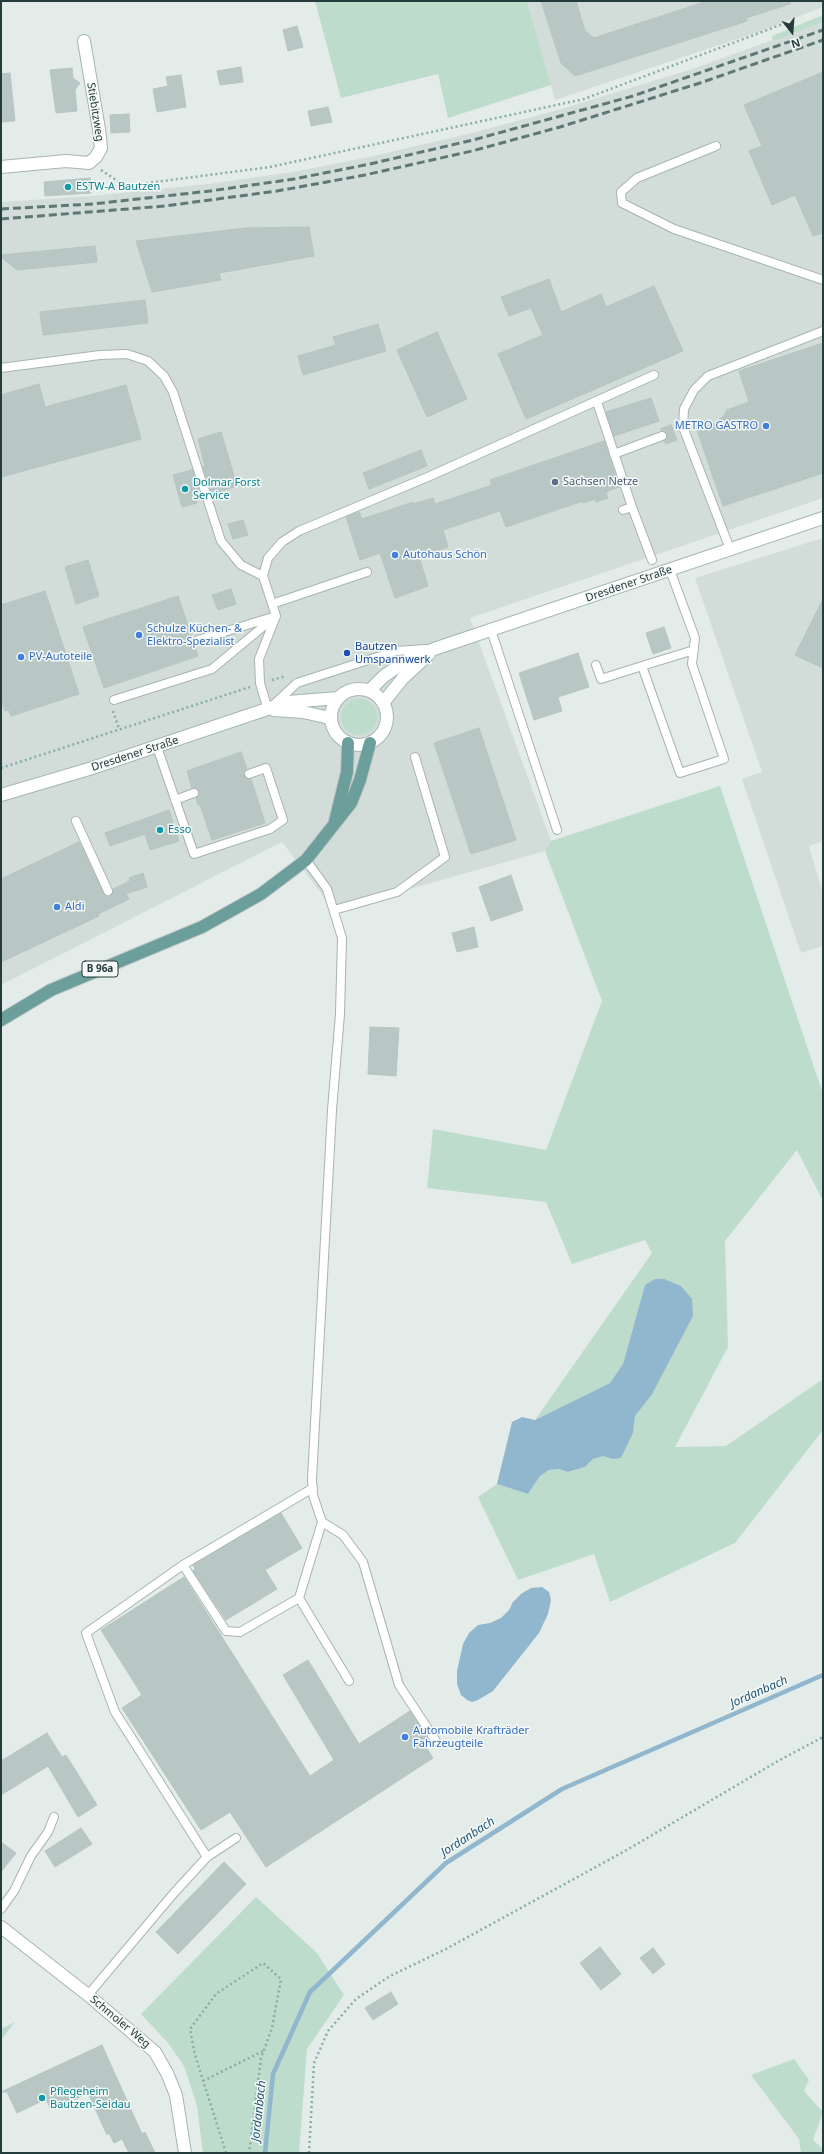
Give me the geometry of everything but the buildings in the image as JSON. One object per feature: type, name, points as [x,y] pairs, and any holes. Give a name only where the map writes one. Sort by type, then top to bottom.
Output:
[{"type":"main road","name":"Stiebitzweg","points":[[84,41],[101,148],[89,163]]},
{"type":"main road","points":[[1,167],[66,161],[89,163]]},
{"type":"main road","name":"Dresdener Straße","points":[[1,795],[157,747],[288,702],[338,698],[352,690],[369,691],[384,676],[409,659],[434,649],[823,518]]},
{"type":"main road","name":"Dresdener Straße","points":[[383,703],[403,678],[434,649]]},
{"type":"main road","points":[[338,698],[332,707],[330,718],[334,732],[348,743],[358,746],[370,743],[379,737],[385,727],[387,715],[383,703],[378,697],[369,691]]},
{"type":"main road","name":"Dresdener Straße","points":[[268,710],[303,712],[330,718]]},
{"type":"main road","name":"B 96a","points":[[333,827],[347,772],[348,743]]},
{"type":"main road","name":"B 96a","points":[[1,1020],[51,990],[202,927],[261,894],[306,860],[352,803],[370,743]]},
{"type":"main road","name":"Schmoler Weg","points":[[1,1927],[88,1995],[155,2052],[167,2072],[176,2095],[185,2153]]},
{"type":"lane","points":[[716,146],[637,178],[621,192],[622,203],[674,229],[823,280]]},
{"type":"lane","points":[[730,549],[683,427],[684,409],[694,390],[708,376],[823,331]]},
{"type":"lane","points":[[1,368],[100,355],[127,354],[148,361],[164,376],[173,392],[221,541],[241,565],[263,576]]},
{"type":"lane","points":[[434,649],[396,651],[297,683],[268,710],[260,683],[259,660],[276,616],[263,576],[268,558],[282,542],[299,531],[597,402],[654,375]]},
{"type":"lane","points":[[597,402],[614,454],[628,509],[652,560]]},
{"type":"lane","points":[[614,454],[662,436]]},
{"type":"lane","points":[[642,666],[680,773],[724,759],[692,664],[695,638],[670,570]]},
{"type":"lane","points":[[272,604],[367,572]]},
{"type":"lane","points":[[198,640],[276,616]]},
{"type":"lane","points":[[114,700],[212,669],[276,616]]},
{"type":"lane","points":[[491,630],[557,830]]},
{"type":"lane","points":[[596,665],[602,679],[694,650]]},
{"type":"lane","points":[[157,747],[194,854],[270,829],[283,820],[266,768],[249,774]]},
{"type":"lane","points":[[334,910],[397,892],[445,857],[415,757]]},
{"type":"lane","points":[[175,800],[194,793]]},
{"type":"lane","points":[[76,821],[108,891]]},
{"type":"lane","points":[[182,1565],[226,1631],[240,1632],[299,1598],[322,1522],[313,1488],[332,1118],[340,1014],[342,938],[327,889],[306,860]]},
{"type":"lane","points":[[207,1857],[115,1712],[86,1633],[182,1565],[313,1488]]},
{"type":"lane","points":[[322,1522],[343,1535],[363,1562],[399,1685],[436,1741]]},
{"type":"lane","points":[[299,1598],[349,1681]]},
{"type":"lane","points":[[1,1909],[14,1891],[31,1856],[48,1832],[54,1817]]},
{"type":"lane","points":[[88,1995],[174,1893],[207,1857],[236,1838]]},
{"type":"path","points":[[89,163],[125,186],[270,167],[584,99],[783,24]]},
{"type":"path","points":[[1,768],[290,674]]},
{"type":"path","points":[[114,700],[110,702],[119,729]]},
{"type":"path","points":[[309,2153],[314,2063],[328,2031],[356,1999],[390,1976],[446,1949],[625,1851],[778,1760],[823,1737]]},
{"type":"path","points":[[226,2153],[195,2055],[190,2029],[216,1994],[263,1963],[281,1979],[272,2028],[260,2058],[249,2153]]},
{"type":"path","points":[[203,2080],[263,2051]]},
{"type":"shaded area","points":[[527,1],[823,1],[823,7],[764,30],[555,100]]},
{"type":"shaded area","points":[[823,22],[823,498],[470,618],[551,841],[545,851],[334,910],[282,842],[1,985],[1,202],[92,196],[209,184],[293,172],[369,157],[472,133],[558,110],[692,69]]},
{"type":"shaded area","points":[[823,538],[823,841],[809,846],[823,894],[823,946],[801,953],[742,779],[762,772],[695,578]]},
{"type":"green space","points":[[315,1],[527,1],[551,85],[448,118],[438,74],[341,98]]},
{"type":"green space","points":[[823,15],[823,22],[773,41],[772,36]]},
{"type":"green space","points":[[363,699],[372,704],[376,710],[376,724],[372,730],[363,735],[355,735],[346,730],[342,724],[341,713],[346,704],[352,700]]},
{"type":"green space","points":[[720,786],[823,1094],[823,1201],[797,1150],[725,1241],[728,1347],[675,1447],[726,1446],[823,1379],[823,1430],[735,1543],[610,1602],[594,1554],[518,1580],[478,1497],[497,1484],[528,1494],[540,1476],[549,1470],[559,1469],[569,1472],[585,1467],[593,1459],[603,1456],[613,1459],[633,1433],[635,1416],[651,1396],[645,1285],[623,1364],[610,1383],[535,1420],[652,1253],[645,1240],[572,1264],[546,1202],[427,1188],[433,1129],[546,1150],[602,1001],[545,851],[551,841]]},
{"type":"green space","points":[[256,1897],[317,1953],[344,1995],[307,2049],[299,2153],[203,2153],[197,2106],[184,2066],[168,2043],[141,2014]]},
{"type":"green space","points":[[15,2022],[1,2040],[1,2029]]},
{"type":"green space","points":[[794,2059],[809,2080],[804,2091],[823,2112],[813,2140],[823,2149],[823,2153],[801,2153],[799,2139],[751,2075]]},
{"type":"water","points":[[655,1279],[664,1279],[681,1286],[692,1299],[693,1316],[651,1396],[635,1416],[633,1433],[621,1458],[613,1459],[603,1456],[593,1459],[585,1467],[568,1472],[559,1469],[549,1470],[540,1476],[528,1494],[497,1484],[512,1422],[522,1417],[535,1420],[610,1383],[623,1364],[645,1285]]},
{"type":"water","points":[[542,1587],[549,1592],[551,1600],[548,1614],[539,1633],[493,1691],[478,1700],[472,1702],[467,1700],[461,1695],[457,1684],[457,1671],[463,1644],[469,1633],[478,1625],[490,1623],[501,1618],[521,1594],[531,1588]]},
{"type":"waterway","name":"Jordanbach","points":[[265,2153],[273,2074],[310,1992],[446,1863],[562,1789],[823,1675]]},
{"type":"railway","points":[[1,209],[93,204],[210,191],[294,179],[370,164],[473,140],[633,96],[823,30]]},
{"type":"railway","points":[[1,219],[165,206],[277,191],[365,175],[472,151],[560,127],[700,83],[823,40]]},
{"type":"place","name":"ESTW-A Bautzen","points":[[68,187]]},
{"type":"place","name":"METRO GASTRO","points":[[766,426]]},
{"type":"place","name":"Sachsen Netze","points":[[555,482]]},
{"type":"place","name":"Dolmar Forst Service","points":[[185,489]]},
{"type":"place","name":"Autohaus Schön","points":[[395,555]]},
{"type":"place","name":"Schulze Küchen- & Elektro-Spezialist","points":[[139,635]]},
{"type":"place","name":"Bautzen Umspannwerk","points":[[347,653]]},
{"type":"place","name":"PV-Autoteile","points":[[21,657]]},
{"type":"place","name":"Esso","points":[[160,830]]},
{"type":"place","name":"Aldi","points":[[57,907]]},
{"type":"place","name":"Automobile Krafträder Fahrzeugteile","points":[[405,1737]]},
{"type":"place","name":"Pflegeheim Bautzen-Seidau","points":[[42,2098]]}]
